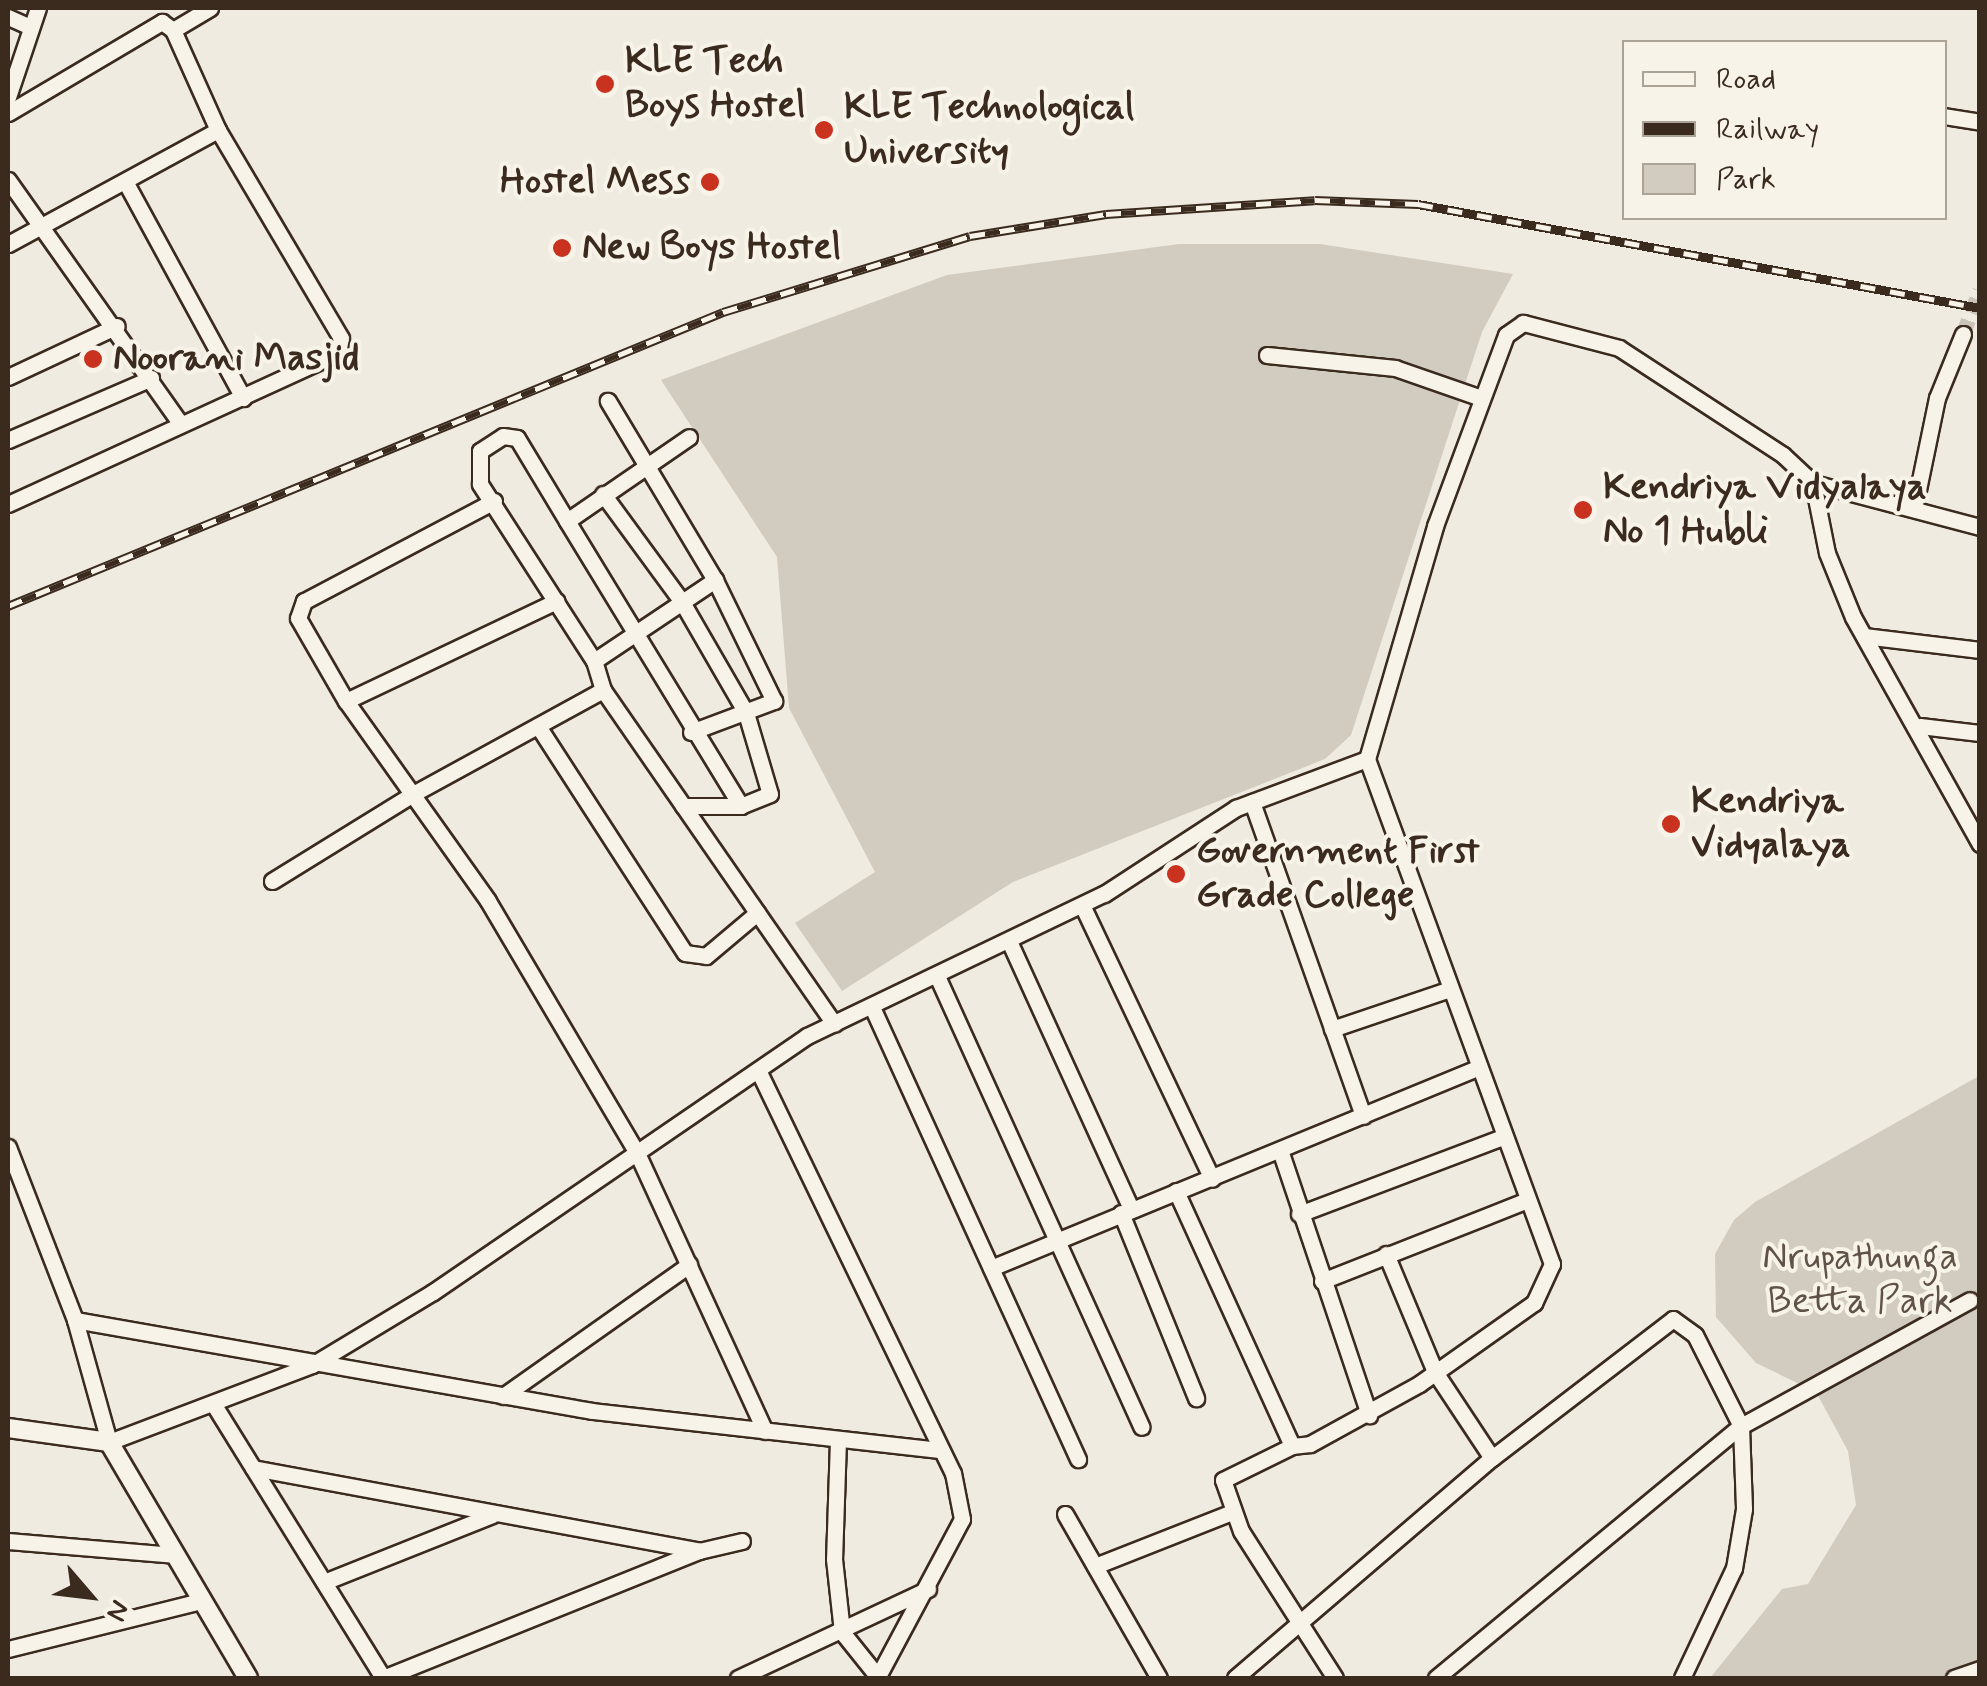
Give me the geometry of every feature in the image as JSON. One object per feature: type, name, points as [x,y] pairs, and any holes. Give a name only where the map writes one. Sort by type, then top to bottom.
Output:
[{"type":"street","points":[[8,97],[38,8]]},
{"type":"street","points":[[174,30],[210,8]]},
{"type":"street","points":[[8,17],[30,27]]},
{"type":"street","points":[[8,113],[150,27],[162,22],[174,30],[218,130],[341,338],[332,362],[180,423],[8,504]]},
{"type":"street","points":[[1947,116],[1980,122]]},
{"type":"street","points":[[8,244],[218,130]]},
{"type":"street","points":[[8,180],[117,326],[180,423]]},
{"type":"street","points":[[126,182],[243,398]]},
{"type":"street","points":[[8,377],[117,326]]},
{"type":"street","points":[[1336,1678],[1232,1512],[1223,1486],[1227,1476],[1292,1446],[1310,1444],[1369,1414],[1435,1372],[1545,1290],[1552,1264],[1525,1201],[1367,759],[1376,710],[1481,398],[1512,326],[1564,332],[1619,348],[1668,376],[1783,455],[1812,483],[1980,527]]},
{"type":"street","points":[[1914,509],[1936,398],[1963,334]]},
{"type":"street","points":[[1267,355],[1395,368],[1481,398]]},
{"type":"street","points":[[8,440],[151,378]]},
{"type":"street","points":[[608,401],[715,580],[773,698],[770,706],[691,732]]},
{"type":"street","points":[[741,806],[691,732],[635,633],[513,436],[480,451],[480,484],[594,661],[602,690],[834,1024]]},
{"type":"street","points":[[567,521],[689,438]]},
{"type":"street","points":[[1812,483],[1826,553],[1864,636],[1920,726],[1980,844]]},
{"type":"street","points":[[602,494],[682,602],[746,713],[770,794],[741,806],[683,806]]},
{"type":"street","points":[[494,501],[300,606],[302,626],[346,701],[488,901],[638,1153],[766,1431]]},
{"type":"street","points":[[594,661],[715,580]]},
{"type":"street","points":[[346,701],[557,600]]},
{"type":"street","points":[[1864,636],[1980,650]]},
{"type":"street","points":[[272,881],[411,795],[602,690]]},
{"type":"street","points":[[538,726],[685,953],[706,956],[758,914]]},
{"type":"street","points":[[1920,726],[1980,733]]},
{"type":"street","points":[[8,1428],[109,1442],[214,1406],[312,1365],[433,1292],[758,1070],[834,1024],[1082,905],[1252,802],[1367,759]]},
{"type":"street","points":[[1252,802],[1363,1116]]},
{"type":"street","points":[[1959,808],[1980,810]]},
{"type":"street","points":[[1082,905],[1212,1179]]},
{"type":"street","points":[[1009,941],[1125,1210],[1196,1398]]},
{"type":"street","points":[[938,976],[1142,1427]]},
{"type":"street","points":[[1332,1028],[1450,989]]},
{"type":"street","points":[[872,1007],[1078,1459]]},
{"type":"street","points":[[991,1268],[1054,1238],[1212,1179],[1478,1068]]},
{"type":"street","points":[[758,1070],[941,1450],[962,1519],[878,1678],[842,1632],[834,1558],[838,1440]]},
{"type":"street","points":[[1299,1214],[1502,1137]]},
{"type":"street","points":[[8,1147],[75,1320],[109,1442],[172,1555],[248,1678]]},
{"type":"street","points":[[1280,1150],[1369,1414]]},
{"type":"street","points":[[1176,1191],[1292,1446]]},
{"type":"street","points":[[1322,1281],[1525,1201]]},
{"type":"street","points":[[1386,1254],[1435,1372],[1492,1458]]},
{"type":"street","points":[[503,1396],[690,1266]]},
{"type":"street","points":[[1436,1678],[1741,1426],[1970,1300]]},
{"type":"street","points":[[1234,1678],[1302,1626],[1492,1458],[1673,1319],[1695,1334],[1741,1426],[1742,1540],[1682,1678]]},
{"type":"street","points":[[75,1320],[503,1396],[941,1450]]},
{"type":"street","points":[[214,1406],[383,1678],[700,1551],[742,1541]]},
{"type":"street","points":[[253,1468],[700,1551]]},
{"type":"street","points":[[1095,1566],[1232,1512]]},
{"type":"street","points":[[324,1582],[495,1514]]},
{"type":"street","points":[[1065,1514],[1159,1678]]},
{"type":"street","points":[[8,1542],[172,1555]]},
{"type":"street","points":[[738,1678],[928,1589]]},
{"type":"street","points":[[8,1650],[201,1602]]},
{"type":"street","points":[[1954,1678],[1980,1669]]},
{"type":"green space","points":[[1179,244],[1320,244],[1513,274],[1482,332],[1351,735],[1325,759],[1013,882],[842,991],[795,923],[875,872],[789,708],[777,557],[661,380],[947,275]]},
{"type":"green space","name":"Nrupathunga Betta Park","points":[[1979,1076],[1979,1678],[1710,1678],[1782,1589],[1808,1584],[1856,1505],[1848,1451],[1816,1392],[1756,1363],[1716,1317],[1715,1254],[1734,1220],[1755,1202]]},
{"type":"tunnel","points":[[1963,334],[1980,290]]},
{"type":"railway","points":[[8,606],[723,312],[970,236],[1106,214],[1315,200],[1418,204],[1980,308]]},
{"type":"place","name":"KLE Tech Boys Hostel","points":[[605,84]]},
{"type":"place","name":"KLE Technological University","points":[[824,130]]},
{"type":"place","name":"Hostel Mess","points":[[710,182]]},
{"type":"place","name":"New Boys Hostel","points":[[562,248]]},
{"type":"place","name":"Noorani Masjid","points":[[93,359]]},
{"type":"place","name":"Kendriya Vidyalaya No 1 Hubli","points":[[1583,510]]},
{"type":"place","name":"Kendriya Vidyalaya","points":[[1671,824]]},
{"type":"place","name":"Government First Grade College","points":[[1176,874]]}]
